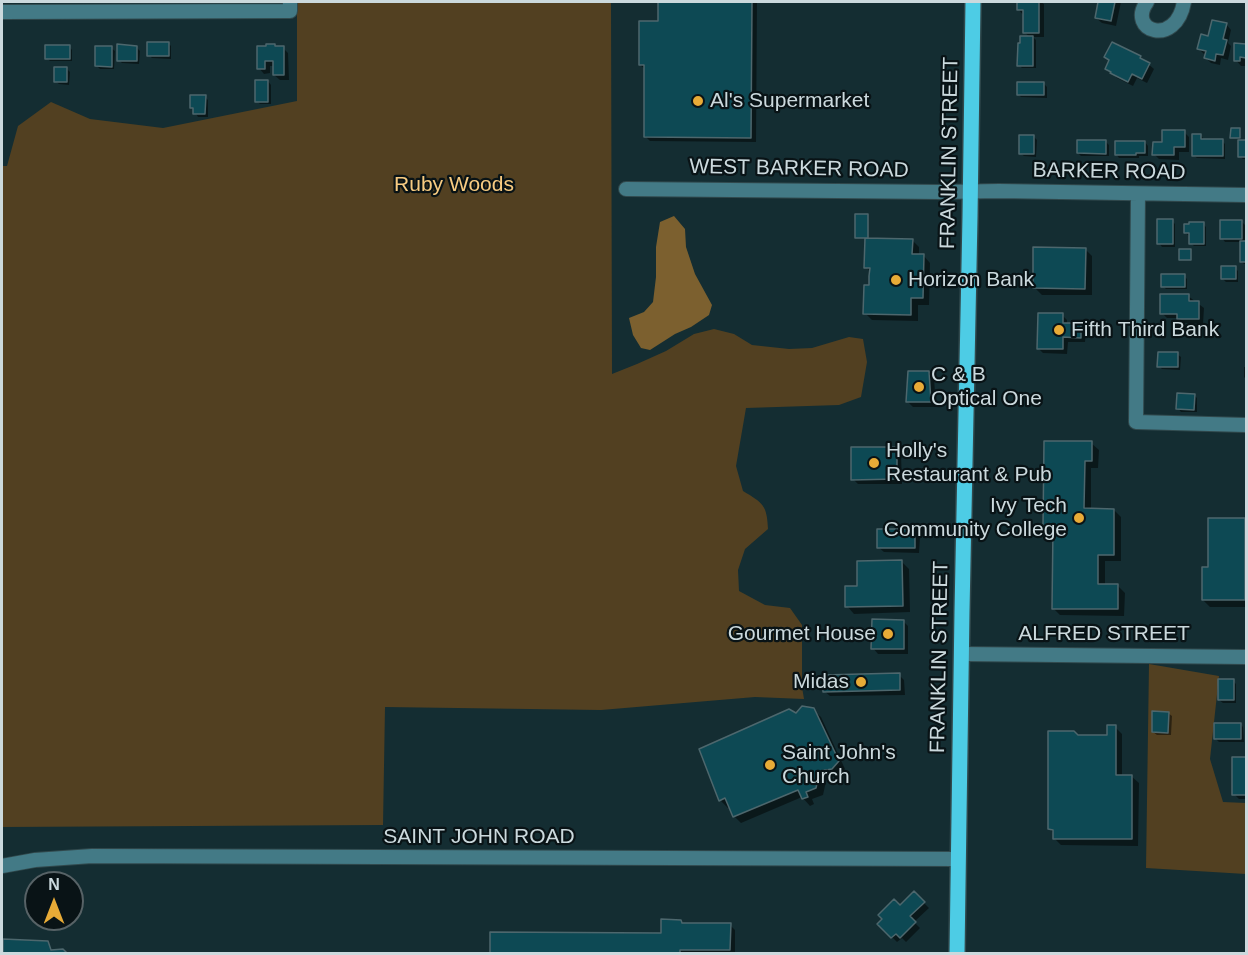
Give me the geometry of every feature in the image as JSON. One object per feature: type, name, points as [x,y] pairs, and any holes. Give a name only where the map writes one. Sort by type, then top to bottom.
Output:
[{"type":"main road","name":"FRANKLIN STREET","points":[[957,954],[973,2]]},
{"type":"street","points":[[1147,2],[1142,9],[1143,23],[1148,28],[1161,31],[1173,26],[1184,2]]},
{"type":"street","points":[[2,12],[290,6]]},
{"type":"street","name":"WEST BARKER ROAD","points":[[626,189],[970,191]]},
{"type":"street","name":"BARKER ROAD","points":[[970,191],[1246,195]]},
{"type":"street","points":[[1138,194],[1136,422],[1246,425]]},
{"type":"street","name":"ALFRED STREET","points":[[962,654],[1246,657]]},
{"type":"street","name":"SAINT JOHN ROAD","points":[[2,866],[34,860],[92,856],[957,860]]},
{"type":"green space","name":"Ruby Woods","points":[[297,2],[611,2],[612,374],[666,351],[694,334],[714,329],[734,334],[752,345],[789,349],[812,348],[849,337],[863,339],[867,362],[861,397],[839,405],[746,408],[736,466],[743,491],[763,505],[768,529],[745,549],[738,570],[739,591],[765,605],[790,608],[802,625],[804,699],[755,697],[601,710],[385,707],[383,825],[2,827],[2,166],[7,166],[18,126],[51,102],[90,119],[163,128],[297,101]]},
{"type":"green space","points":[[1149,664],[1219,676],[1210,759],[1223,802],[1246,803],[1246,874],[1146,868]]},
{"type":"shaded area","points":[[674,216],[685,229],[686,247],[695,274],[712,305],[709,315],[650,350],[641,348],[633,335],[629,318],[644,312],[653,302],[656,247],[660,222]]},
{"type":"building","name":"Al's Supermarket","points":[[658,2],[752,2],[751,138],[644,137],[644,65],[639,65],[639,21],[658,21]]},
{"type":"building","points":[[1017,2],[1039,2],[1039,33],[1023,33],[1023,10],[1017,10]]},
{"type":"building","points":[[1098,2],[1115,2],[1111,21],[1095,18]]},
{"type":"building","points":[[1212,20],[1227,23],[1223,39],[1227,40],[1223,55],[1216,54],[1215,61],[1204,58],[1206,51],[1197,49],[1201,34],[1208,36]]},
{"type":"building","points":[[1020,36],[1033,36],[1033,66],[1017,66]]},
{"type":"building","points":[[147,42],[169,42],[169,56],[147,56]]},
{"type":"building","points":[[1112,42],[1150,63],[1142,79],[1132,74],[1128,82],[1105,69],[1109,60],[1104,57]]},
{"type":"building","points":[[1234,43],[1246,44],[1246,58],[1240,57],[1240,61],[1234,61]]},
{"type":"building","points":[[117,44],[137,46],[137,61],[117,61]]},
{"type":"building","points":[[266,44],[284,46],[284,75],[273,75],[273,61],[265,61],[265,69],[257,69],[257,46],[266,46]]},
{"type":"building","points":[[45,45],[70,45],[70,59],[45,59]]},
{"type":"building","points":[[95,46],[112,46],[112,67],[95,66]]},
{"type":"building","points":[[54,67],[67,67],[67,82],[54,82]]},
{"type":"building","points":[[255,80],[268,80],[268,102],[255,102]]},
{"type":"building","points":[[1017,82],[1044,82],[1044,95],[1017,95]]},
{"type":"building","points":[[190,95],[206,95],[205,114],[193,114],[193,108],[190,108]]},
{"type":"building","points":[[1231,128],[1240,128],[1240,138],[1230,138]]},
{"type":"building","points":[[1162,130],[1185,130],[1185,147],[1174,147],[1174,155],[1152,155],[1153,142],[1162,142]]},
{"type":"building","points":[[1192,134],[1201,134],[1201,139],[1223,139],[1223,156],[1192,156]]},
{"type":"building","points":[[1019,135],[1034,135],[1034,154],[1019,154]]},
{"type":"building","points":[[1077,140],[1106,140],[1106,154],[1077,153]]},
{"type":"building","points":[[1238,140],[1246,140],[1246,157],[1238,157]]},
{"type":"building","points":[[1115,141],[1145,141],[1145,153],[1115,155]]},
{"type":"building","points":[[855,214],[868,214],[868,238],[855,238]]},
{"type":"building","points":[[1157,219],[1173,219],[1173,244],[1157,244]]},
{"type":"building","points":[[1220,220],[1242,220],[1242,239],[1220,239]]},
{"type":"building","points":[[1189,222],[1204,222],[1204,244],[1189,244],[1189,233],[1184,233],[1184,224],[1189,224]]},
{"type":"building","name":"Horizon Bank","points":[[865,238],[913,239],[912,254],[924,254],[923,298],[911,298],[911,315],[863,314],[864,285],[869,285],[870,268],[864,268]]},
{"type":"building","points":[[1240,241],[1246,241],[1246,262],[1240,262]]},
{"type":"building","points":[[1033,247],[1086,248],[1085,289],[1033,288]]},
{"type":"building","points":[[1179,249],[1191,249],[1191,260],[1179,260]]},
{"type":"building","points":[[1221,266],[1236,266],[1236,279],[1221,279]]},
{"type":"building","points":[[1161,274],[1185,274],[1185,287],[1161,287]]},
{"type":"building","points":[[1160,294],[1189,294],[1189,301],[1199,301],[1199,319],[1177,319],[1177,314],[1160,314]]},
{"type":"building","name":"Fifth Third Bank","points":[[1038,313],[1063,313],[1063,323],[1081,323],[1081,338],[1063,337],[1063,349],[1037,349]]},
{"type":"building","points":[[1158,352],[1178,352],[1178,367],[1157,367]]},
{"type":"building","name":"C & B Optical One","points":[[908,371],[929,371],[931,402],[906,402]]},
{"type":"building","points":[[1177,393],[1195,394],[1194,410],[1176,409]]},
{"type":"building","name":"Ivy Tech Community College","points":[[1044,441],[1092,441],[1092,461],[1085,461],[1084,508],[1114,509],[1114,555],[1098,555],[1098,584],[1118,584],[1118,609],[1052,609],[1053,527],[1043,527]]},
{"type":"building","name":"Holly's Restaurant & Pub","points":[[851,447],[897,447],[897,479],[851,480]]},
{"type":"building","points":[[1208,518],[1245,518],[1245,600],[1202,600],[1202,567],[1208,567]]},
{"type":"building","points":[[877,529],[915,529],[915,548],[877,548]]},
{"type":"building","points":[[902,560],[903,606],[845,607],[845,586],[857,586],[857,561]]},
{"type":"building","name":"Gourmet House","points":[[872,619],[904,620],[904,649],[871,649]]},
{"type":"building","name":"Midas","points":[[900,673],[900,690],[823,692],[823,675]]},
{"type":"building","points":[[1218,679],[1234,679],[1234,700],[1218,700]]},
{"type":"building","name":"Saint John's Church","points":[[802,706],[814,708],[839,761],[832,769],[820,771],[816,788],[806,792],[808,797],[802,799],[798,790],[733,817],[725,798],[719,801],[699,749],[789,709],[796,713]]},
{"type":"building","points":[[1152,711],[1169,712],[1168,733],[1152,732]]},
{"type":"building","points":[[1214,723],[1241,723],[1241,739],[1214,739]]},
{"type":"building","points":[[1107,725],[1116,725],[1116,775],[1132,775],[1132,839],[1053,839],[1053,830],[1048,829],[1048,731],[1074,731],[1078,735],[1107,735]]},
{"type":"building","points":[[1232,757],[1246,757],[1246,795],[1232,795]]},
{"type":"building","points":[[914,891],[925,902],[910,916],[916,922],[900,938],[896,934],[891,938],[877,924],[882,919],[878,915],[894,899],[900,905]]},
{"type":"building","points":[[661,919],[681,920],[682,923],[731,923],[730,950],[680,950],[680,954],[490,954],[490,932],[661,933]]},
{"type":"building","points":[[3,939],[48,941],[51,950],[63,949],[68,954],[3,954]]},
{"type":"place","name":"Al's Supermarket","points":[[698,101]]},
{"type":"place","name":"Horizon Bank","points":[[896,280]]},
{"type":"place","name":"Fifth Third Bank","points":[[1059,330]]},
{"type":"place","name":"C & B Optical One","points":[[919,387]]},
{"type":"place","name":"Holly's Restaurant & Pub","points":[[874,463]]},
{"type":"place","name":"Ivy Tech Community College","points":[[1079,518]]},
{"type":"place","name":"Gourmet House","points":[[888,634]]},
{"type":"place","name":"Midas","points":[[861,682]]},
{"type":"place","name":"Saint John's Church","points":[[770,765]]}]
